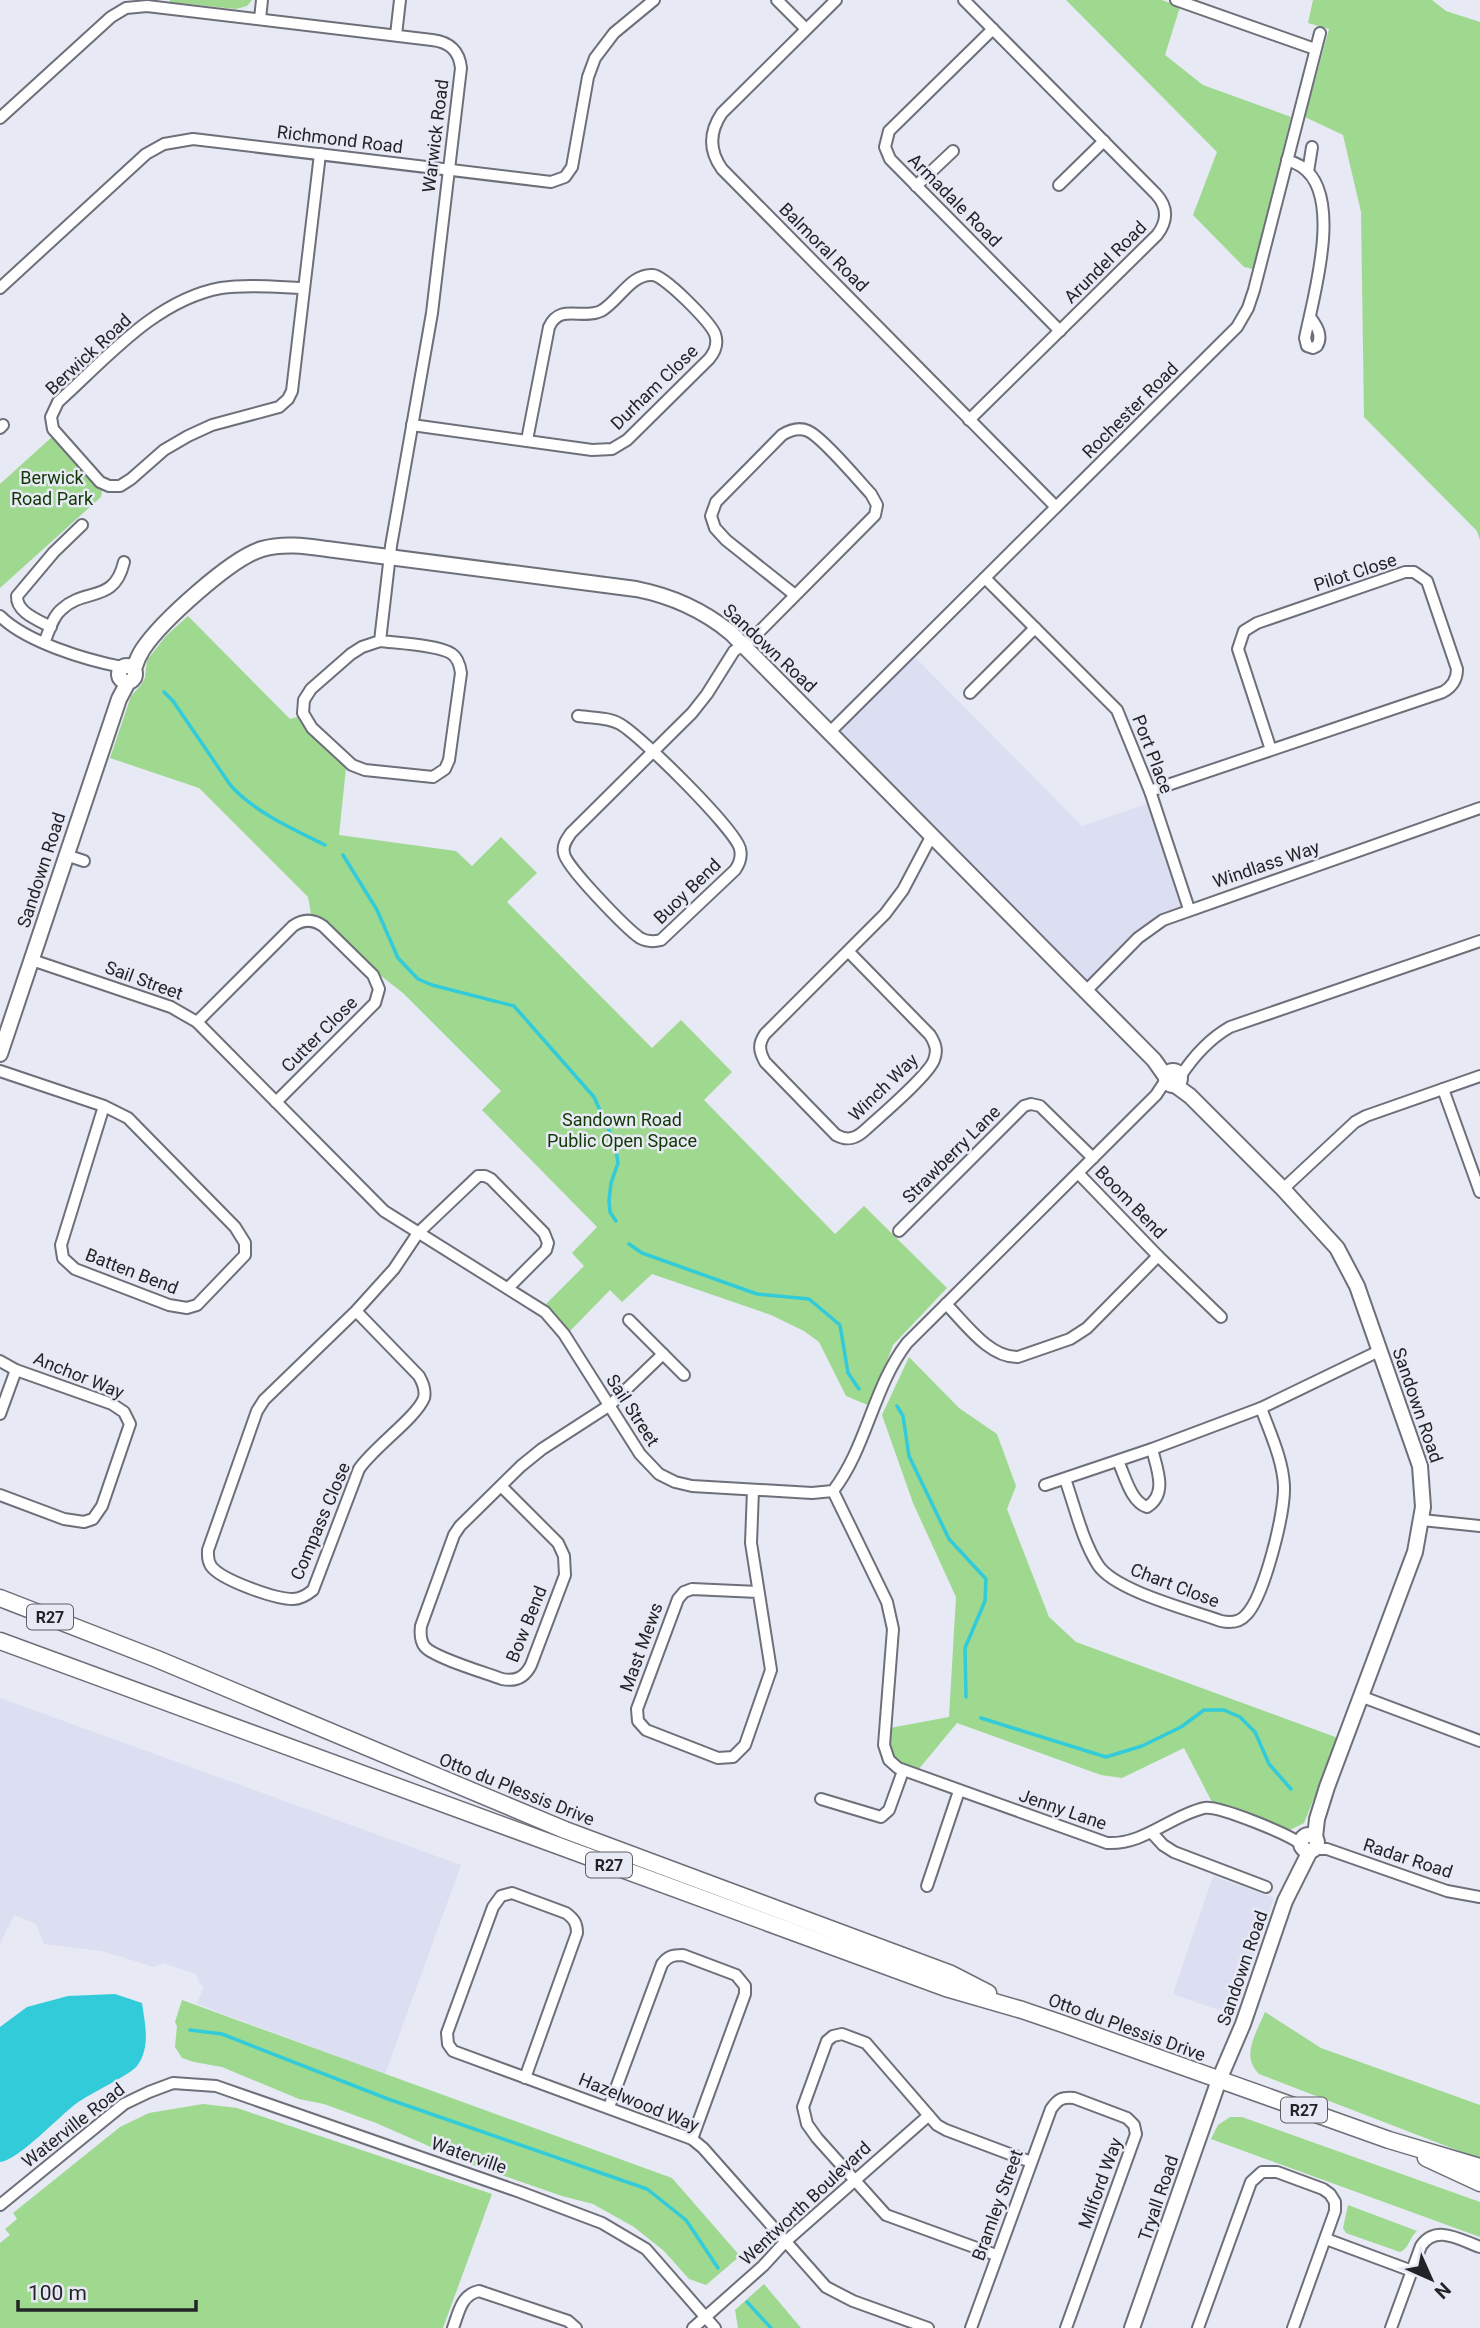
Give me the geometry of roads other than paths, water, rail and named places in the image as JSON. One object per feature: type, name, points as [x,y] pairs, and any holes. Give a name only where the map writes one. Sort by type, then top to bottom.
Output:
[{"type":"main road","name":"Otto du Plessis Drive","points":[[0,1598],[157,1659],[565,1830],[951,1975],[1022,2010]]},
{"type":"main road","name":"Otto du Plessis Drive","points":[[0,1641],[933,1984],[1022,2010],[1219,2080]]},
{"type":"main road","name":"R27","points":[[1219,2080],[1389,2140],[1480,2166]]},
{"type":"main road","name":"R27","points":[[1389,2140],[1480,2183]]},
{"type":"street","points":[[260,19],[262,0]]},
{"type":"street","points":[[396,35],[400,0]]},
{"type":"street","name":"Richmond Road","points":[[0,288],[139,160],[164,144],[193,139],[551,182],[565,177],[572,167],[588,77],[595,58],[614,33],[654,0]]},
{"type":"street","points":[[777,0],[806,29]]},
{"type":"street","name":"Balmoral Road","points":[[836,0],[722,113],[712,134],[715,156],[722,169],[1056,507]]},
{"type":"street","name":"Arundel Road","points":[[964,0],[1160,198],[1165,209],[1165,220],[1157,235],[970,420]]},
{"type":"street","points":[[1176,0],[1315,49]]},
{"type":"street","name":"Warwick Road","points":[[0,118],[111,17],[125,8],[147,6],[439,41],[450,46],[458,55],[461,68],[432,313],[390,557],[380,641]]},
{"type":"street","name":"Armadale Road","points":[[993,29],[886,136],[885,147],[887,156],[1060,331]]},
{"type":"street","name":"Rochester Road","points":[[830,732],[1237,327],[1251,300],[1320,33]]},
{"type":"street","points":[[1059,186],[1104,141]]},
{"type":"street","points":[[1308,172],[1312,147]]},
{"type":"street","points":[[916,186],[953,151]]},
{"type":"street","name":"Berwick Road","points":[[303,288],[224,288],[193,296],[161,313],[136,331],[58,402],[51,417],[52,429],[100,482],[114,487],[127,482],[164,450],[188,436],[212,425],[279,407],[288,399],[292,391],[320,154]]},
{"type":"street","points":[[1287,160],[1308,172],[1322,199],[1324,216],[1320,265],[1310,317]]},
{"type":"street","name":"Durham Close","points":[[412,425],[592,450],[604,450],[620,445],[709,359],[716,345],[714,333],[671,286],[662,278],[653,275],[647,275],[633,283],[600,311],[585,314],[566,312],[558,315],[548,327],[527,440]]},
{"type":"street","points":[[800,429],[816,436],[871,494],[877,505],[872,520],[796,595],[726,540],[715,528],[711,516],[716,502],[782,435],[800,429]]},
{"type":"street","points":[[51,626],[21,608],[17,603],[17,596],[27,581],[82,525]]},
{"type":"street","name":"Sandown Road","points":[[0,1054],[119,699],[125,670],[169,621],[226,568],[248,555],[272,547],[297,545],[651,592],[680,601],[720,624],[1327,1234],[1346,1262],[1357,1286],[1420,1466],[1422,1520],[1415,1552],[1360,1696],[1235,2044],[1219,2080]]},
{"type":"street","points":[[44,643],[56,616],[65,606],[110,589],[122,572],[124,562]]},
{"type":"street","name":"Pilot Close","points":[[1150,792],[1271,750],[1449,688],[1457,676],[1457,669],[1427,581],[1414,572],[1405,572],[1257,623],[1244,631],[1238,649],[1271,750]]},
{"type":"street","name":"Port Place","points":[[985,578],[1117,710],[1150,792],[1189,909]]},
{"type":"street","name":"Buoy Bend","points":[[578,716],[614,722],[653,751],[726,828],[739,846],[741,858],[735,870],[661,940],[650,942],[638,936],[615,914],[573,870],[564,853],[565,842],[571,833],[653,751],[692,713],[734,651],[752,639],[796,595]]},
{"type":"street","points":[[0,616],[19,632],[44,643],[125,670]]},
{"type":"street","points":[[970,693],[1035,628]]},
{"type":"street","points":[[380,641],[442,649],[454,656],[460,665],[449,760],[445,769],[433,777],[365,770],[352,765],[312,728],[303,713],[304,700],[312,689],[351,653],[380,641]]},
{"type":"street","name":"Windlass Way","points":[[1086,991],[1149,928],[1163,920],[1480,808]]},
{"type":"street","name":"Winch Way","points":[[848,951],[930,1035],[936,1048],[934,1061],[925,1072],[864,1131],[845,1139],[836,1135],[765,1062],[759,1046],[765,1034],[848,951],[885,914],[903,890],[932,835]]},
{"type":"street","points":[[66,855],[84,861]]},
{"type":"street","name":"Cutter Close","points":[[197,1022],[293,926],[303,921],[314,921],[323,926],[373,975],[379,989],[375,1003],[276,1102]]},
{"type":"street","points":[[821,1799],[877,1817],[883,1816],[889,1810],[903,1770],[889,1759],[884,1745],[893,1629],[891,1616],[833,1491],[851,1462],[889,1373],[902,1350],[1173,1078],[1211,1041],[1230,1027],[1480,941]]},
{"type":"street","name":"Sail Street","points":[[32,960],[171,1007],[197,1022],[378,1206],[535,1305],[553,1320],[640,1454],[659,1474],[683,1485],[812,1493],[833,1491]]},
{"type":"street","name":"Batten Bend","points":[[0,1071],[104,1106],[120,1112],[137,1126],[243,1236],[246,1249],[241,1261],[197,1305],[187,1308],[169,1305],[75,1269],[63,1258],[61,1245],[104,1106]]},
{"type":"street","points":[[1283,1189],[1355,1122],[1480,1076]]},
{"type":"street","points":[[1443,1089],[1480,1192]]},
{"type":"street","name":"Strawberry Lane","points":[[899,1231],[1024,1106],[1040,1106],[1093,1158]]},
{"type":"street","name":"Boom Bend","points":[[1078,1173],[1221,1317]]},
{"type":"street","name":"Compass Close","points":[[356,1311],[419,1376],[424,1384],[424,1397],[410,1416],[367,1457],[359,1469],[313,1590],[301,1598],[290,1599],[236,1582],[214,1570],[208,1561],[208,1555],[212,1535],[257,1411],[272,1390],[356,1311],[394,1269],[418,1233],[474,1177],[488,1177],[548,1239],[546,1250],[508,1288]]},
{"type":"street","name":"Boom Bend","points":[[946,1304],[994,1350],[1009,1357],[1018,1357],[1070,1339],[1087,1328],[1158,1256]]},
{"type":"street","points":[[629,1320],[684,1375]]},
{"type":"street","points":[[1045,1485],[1261,1408],[1380,1351]]},
{"type":"street","name":"Bow Bend","points":[[501,1486],[558,1543],[565,1563],[565,1575],[531,1665],[525,1675],[508,1680],[431,1652],[423,1644],[421,1626],[457,1530],[501,1486],[542,1449],[610,1405],[663,1354]]},
{"type":"street","name":"Anchor Way","points":[[0,1362],[120,1408],[128,1418],[129,1432],[102,1506],[93,1519],[84,1522],[64,1518],[0,1495]]},
{"type":"street","name":"Anchor Way","points":[[0,1414],[16,1370]]},
{"type":"street","name":"Chart Close","points":[[1065,1479],[1090,1550],[1108,1577],[1124,1586],[1221,1621],[1235,1622],[1245,1617],[1254,1604],[1276,1543],[1282,1515],[1284,1486],[1281,1468],[1261,1408]]},
{"type":"street","points":[[1118,1461],[1135,1499],[1147,1507],[1154,1502],[1159,1491],[1152,1449]]},
{"type":"street","name":"Mast Mews","points":[[753,1490],[751,1543],[771,1670],[742,1750],[733,1757],[718,1758],[646,1730],[638,1721],[637,1709],[678,1599],[684,1592],[696,1589],[758,1592]]},
{"type":"street","points":[[1422,1520],[1480,1526]]},
{"type":"street","points":[[1360,1696],[1480,1741]]},
{"type":"street","name":"Jenny Lane","points":[[903,1770],[1099,1842],[1122,1843],[1153,1833],[1193,1812],[1208,1808],[1224,1811],[1309,1843]]},
{"type":"street","points":[[928,1886],[959,1791]]},
{"type":"street","points":[[1153,1833],[1163,1845],[1174,1852],[1266,1887]]},
{"type":"street","name":"Radar Road","points":[[1309,1843],[1447,1891],[1480,1897]]},
{"type":"street","name":"Hazelwood Way","points":[[525,2078],[577,1933],[576,1922],[566,1913],[512,1893],[496,1901],[447,2032],[448,2044],[457,2053],[525,2078],[609,2107],[692,2139],[703,2148],[785,2242]]},
{"type":"street","points":[[609,2107],[666,1959],[683,1955],[736,1975],[744,1986],[745,1994],[692,2139]]},
{"type":"street","points":[[996,2255],[886,2215],[817,2138],[804,2117],[803,2108],[825,2044],[829,2038],[842,2034],[866,2043],[928,2116],[946,2130],[1031,2162]]},
{"type":"street","name":"Tryall Road","points":[[1132,2328],[1219,2080]]},
{"type":"street","name":"Waterville Road","points":[[0,2205],[124,2104],[173,2083]]},
{"type":"street","name":"Waterville","points":[[173,2083],[216,2086],[602,2223],[646,2249],[715,2328]]},
{"type":"street","name":"Bramley Street","points":[[971,2328],[1051,2109],[1060,2098]]},
{"type":"street","name":"Milford Way","points":[[1060,2098],[1074,2098],[1128,2118],[1134,2125],[1136,2134],[1066,2328]]},
{"type":"street","name":"Wentworth Boulevard","points":[[693,2328],[763,2266],[785,2242],[928,2116]]},
{"type":"street","points":[[1198,2328],[1251,2182],[1267,2171],[1277,2172],[1327,2191],[1335,2206],[1326,2239],[1293,2328]]},
{"type":"street","points":[[1391,2328],[1426,2239],[1442,2233],[1480,2246]]},
{"type":"street","points":[[1326,2239],[1412,2271]]},
{"type":"street","points":[[785,2242],[834,2293],[928,2328]]},
{"type":"street","points":[[453,2328],[463,2300],[479,2291],[568,2321],[576,2328]]},
{"type":"water","points":[[115,1994],[142,2003],[146,2043],[137,2066],[77,2103],[18,2154],[0,2162],[0,2027],[27,2007],[68,1996]]},
{"type":"waterway","points":[[164,692],[241,796],[275,820],[325,845]]},
{"type":"waterway","points":[[343,855],[377,910],[398,958],[418,979],[514,1006],[594,1097],[615,1144],[618,1163],[609,1200],[610,1212],[616,1221]]},
{"type":"waterway","points":[[629,1244],[642,1253],[757,1294],[809,1299],[840,1325],[848,1373],[859,1389]]},
{"type":"waterway","points":[[897,1406],[903,1416],[909,1456],[949,1539],[986,1579],[985,1601],[965,1648],[966,1697]]},
{"type":"waterway","points":[[981,1718],[1106,1757],[1142,1746],[1181,1727],[1204,1710],[1224,1710],[1240,1717],[1255,1732],[1269,1764],[1291,1789]]},
{"type":"waterway","points":[[190,2030],[222,2034],[388,2099],[647,2189],[686,2220],[718,2268]]},
{"type":"waterway","points":[[747,2302],[771,2328]]},
{"type":"park label","name":"Berwick Road Park","points":[[52,487]]},
{"type":"park label","name":"Sandown Road Public Open Space","points":[[622,1129]]}]
